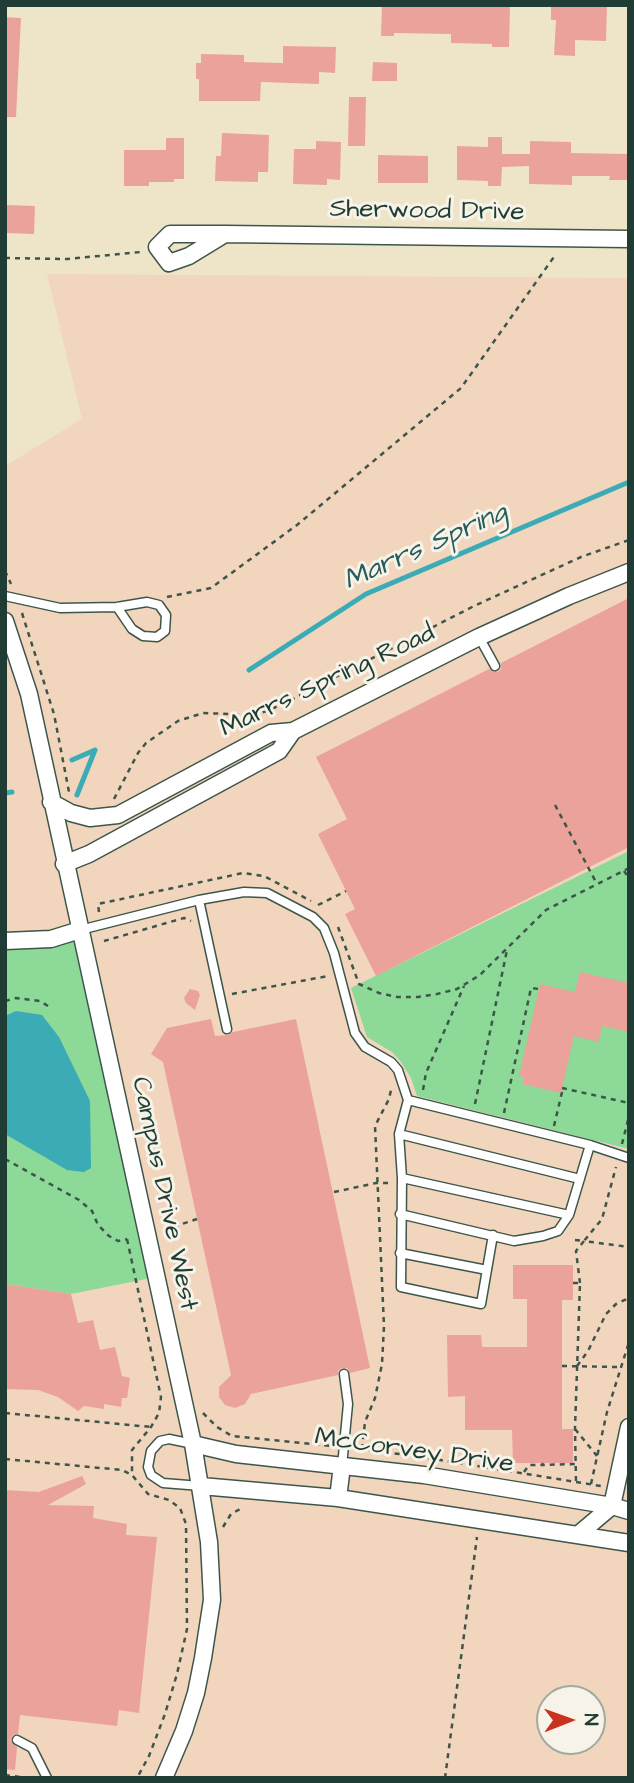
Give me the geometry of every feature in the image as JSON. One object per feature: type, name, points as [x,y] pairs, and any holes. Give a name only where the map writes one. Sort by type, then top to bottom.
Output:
[{"type":"street","name":"Sherwood Drive","points":[[157,247],[170,234],[629,239]]},
{"type":"street","points":[[157,247],[169,263],[190,257],[225,234]]},
{"type":"street","name":"Marrs Spring Road","points":[[51,802],[71,813],[90,818],[118,815],[271,733],[293,731],[478,637],[629,572]]},
{"type":"street","name":"Campus Drive West","points":[[5,621],[29,694],[201,1486],[211,1567],[209,1622],[196,1693],[184,1731],[164,1778]]},
{"type":"street","points":[[64,864],[89,854],[279,751],[293,731]]},
{"type":"street","points":[[5,941],[51,939],[80,930]]},
{"type":"street","points":[[580,1534],[612,1506],[629,1427]]},
{"type":"street","name":"McCorvey Drive","points":[[192,1444],[236,1454],[424,1475],[629,1511]]},
{"type":"street","points":[[338,1498],[342,1466]]},
{"type":"street","points":[[201,1486],[338,1498],[629,1543]]},
{"type":"lane","points":[[5,596],[60,608],[117,607],[147,602],[159,605],[166,615],[165,631],[157,637],[143,636],[132,629],[117,607]]},
{"type":"lane","points":[[478,637],[495,666]]},
{"type":"lane","points":[[80,930],[199,900],[244,892],[267,893],[313,917],[324,928],[334,953],[359,1041],[391,1062],[398,1070],[408,1096],[399,1134],[402,1178],[401,1287],[481,1304],[493,1235]]},
{"type":"lane","points":[[199,900],[227,1029]]},
{"type":"lane","points":[[408,1096],[629,1157]]},
{"type":"lane","points":[[399,1134],[580,1179]]},
{"type":"lane","points":[[400,1214],[514,1241],[558,1231],[569,1215],[590,1145]]},
{"type":"lane","points":[[402,1178],[569,1215]]},
{"type":"lane","points":[[400,1253],[487,1270]]},
{"type":"lane","points":[[342,1466],[348,1404],[344,1374]]},
{"type":"lane","points":[[192,1444],[169,1439],[160,1441],[150,1451],[148,1467],[151,1475],[163,1483],[201,1486]]},
{"type":"lane","points":[[17,1740],[32,1748],[47,1778]]},
{"type":"path","points":[[147,602],[211,588],[297,525],[461,388],[569,238]]},
{"type":"path","points":[[5,258],[67,259],[149,251],[157,247]]},
{"type":"path","points":[[109,805],[146,743],[178,721],[203,713],[256,715],[281,705],[474,606],[581,557],[629,540]]},
{"type":"path","points":[[555,806],[597,884]]},
{"type":"path","points":[[220,996],[331,976],[397,997],[418,997],[446,992],[464,986],[480,975],[546,910],[629,868]]},
{"type":"path","points":[[624,871],[629,878]]},
{"type":"path","points":[[97,904],[243,873],[264,876],[317,905],[346,891]]},
{"type":"path","points":[[104,942],[184,918],[195,923]]},
{"type":"path","points":[[335,923],[342,932],[359,984]]},
{"type":"path","points":[[474,1109],[507,950]]},
{"type":"path","points":[[422,1096],[426,1073],[464,986]]},
{"type":"path","points":[[504,1116],[531,988],[539,989]]},
{"type":"path","points":[[5,1001],[16,998],[40,1001],[48,1006]]},
{"type":"path","points":[[552,1136],[563,1088],[629,1103]]},
{"type":"path","points":[[362,1449],[365,1422],[382,1364],[384,1326],[375,1126],[391,1090],[408,1096]]},
{"type":"path","points":[[576,1482],[580,1283],[576,1251],[602,1219],[629,1116]]},
{"type":"path","points":[[5,1159],[79,1200],[92,1210],[98,1225],[118,1241],[197,1219]]},
{"type":"path","points":[[334,1192],[376,1183]]},
{"type":"path","points":[[127,1239],[161,1397],[159,1413],[132,1450],[132,1475]]},
{"type":"path","points":[[575,1240],[629,1247]]},
{"type":"path","points":[[573,1283],[580,1283]]},
{"type":"path","points":[[577,1366],[588,1351],[606,1314],[629,1298]]},
{"type":"path","points":[[591,1484],[620,1367],[629,1342]]},
{"type":"path","points":[[562,1366],[620,1367]]},
{"type":"path","points":[[5,1413],[151,1427]]},
{"type":"path","points":[[575,1428],[597,1456]]},
{"type":"path","points":[[232,1436],[253,1437]]},
{"type":"path","points":[[5,1459],[122,1470],[132,1475],[148,1494],[169,1500],[180,1508],[186,1524],[187,1629],[165,1714],[149,1756],[137,1778]]},
{"type":"path","points":[[524,1472],[529,1465],[575,1464]]},
{"type":"path","points":[[445,1778],[477,1537]]},
{"type":"path","points":[[5,1775],[28,1778]]},
{"type":"shaded area","points":[[47,274],[629,278],[629,1778],[5,1778],[5,466],[82,419]]},
{"type":"green space","points":[[629,851],[629,1149],[417,1096],[411,1078],[401,1062],[392,1052],[367,1037],[351,988]]},
{"type":"green space","points":[[80,930],[156,1277],[71,1294],[5,1284],[5,941]]},
{"type":"water","points":[[16,1011],[42,1015],[59,1037],[90,1101],[91,1168],[84,1172],[67,1170],[5,1134],[5,1016]]},
{"type":"building","points":[[382,5],[510,5],[509,47],[451,43],[451,34],[394,33],[394,36],[381,36]]},
{"type":"building","points":[[551,5],[607,5],[606,41],[575,40],[575,56],[554,55],[556,20],[551,20]]},
{"type":"building","points":[[5,17],[21,18],[16,117],[5,117]]},
{"type":"building","points":[[283,46],[336,47],[335,73],[319,72],[319,84],[261,82],[260,101],[199,101],[196,63],[201,63],[201,54],[244,55],[244,62],[283,63]]},
{"type":"building","points":[[373,62],[397,63],[397,81],[372,81]]},
{"type":"building","points":[[349,97],[366,97],[365,146],[348,146]]},
{"type":"building","points":[[222,133],[269,135],[268,172],[258,172],[258,182],[215,181],[216,156],[221,156]]},
{"type":"building","points":[[488,137],[502,137],[502,154],[530,154],[530,141],[571,142],[571,153],[629,154],[629,180],[609,180],[610,176],[572,176],[572,185],[529,184],[529,166],[502,167],[501,186],[488,186],[488,181],[457,180],[457,146],[488,147]]},
{"type":"building","points":[[166,138],[184,138],[184,179],[174,179],[174,182],[149,182],[149,186],[124,186],[124,150],[166,150]]},
{"type":"building","points":[[316,141],[341,142],[340,180],[327,179],[327,185],[293,184],[294,149],[316,149]]},
{"type":"building","points":[[378,155],[428,156],[428,183],[378,183]]},
{"type":"building","points":[[7,205],[35,206],[34,234],[6,233]]},
{"type":"building","points":[[629,598],[629,847],[376,976],[345,914],[355,909],[318,834],[347,819],[316,757],[489,669],[498,672],[501,663]]},
{"type":"building","points":[[580,972],[629,983],[629,1032],[602,1026],[599,1042],[574,1036],[561,1093],[522,1084],[524,1077],[519,1076],[540,984],[575,992]]},
{"type":"building","points":[[190,989],[198,991],[200,995],[195,1010],[184,998]]},
{"type":"building","points":[[211,1019],[215,1036],[296,1019],[370,1368],[350,1373],[347,1368],[342,1368],[338,1375],[251,1394],[245,1404],[235,1408],[225,1405],[219,1397],[219,1387],[231,1375],[163,1062],[151,1054],[167,1028]]},
{"type":"building","points":[[513,1265],[573,1265],[573,1300],[562,1300],[562,1429],[573,1429],[573,1463],[513,1463],[512,1430],[465,1430],[465,1396],[448,1397],[447,1335],[481,1335],[482,1347],[527,1347],[527,1299],[513,1299]]},
{"type":"building","points":[[5,1284],[71,1294],[78,1323],[93,1320],[100,1350],[115,1347],[122,1376],[130,1378],[127,1398],[122,1398],[121,1407],[104,1404],[104,1409],[84,1406],[78,1411],[58,1397],[38,1390],[5,1389]]},
{"type":"building","points":[[82,1476],[86,1484],[48,1505],[94,1506],[93,1518],[127,1524],[126,1535],[157,1537],[139,1713],[119,1710],[117,1726],[20,1715],[18,1734],[13,1735],[10,1740],[17,1747],[15,1770],[5,1769],[5,1490],[39,1492]]},
{"type":"waterway","name":"Marrs Spring","points":[[249,670],[366,594],[629,482]]},
{"type":"waterway","points":[[72,760],[95,750]]},
{"type":"waterway","points":[[77,795],[95,750]]},
{"type":"waterway","points":[[5,793],[12,792]]}]
